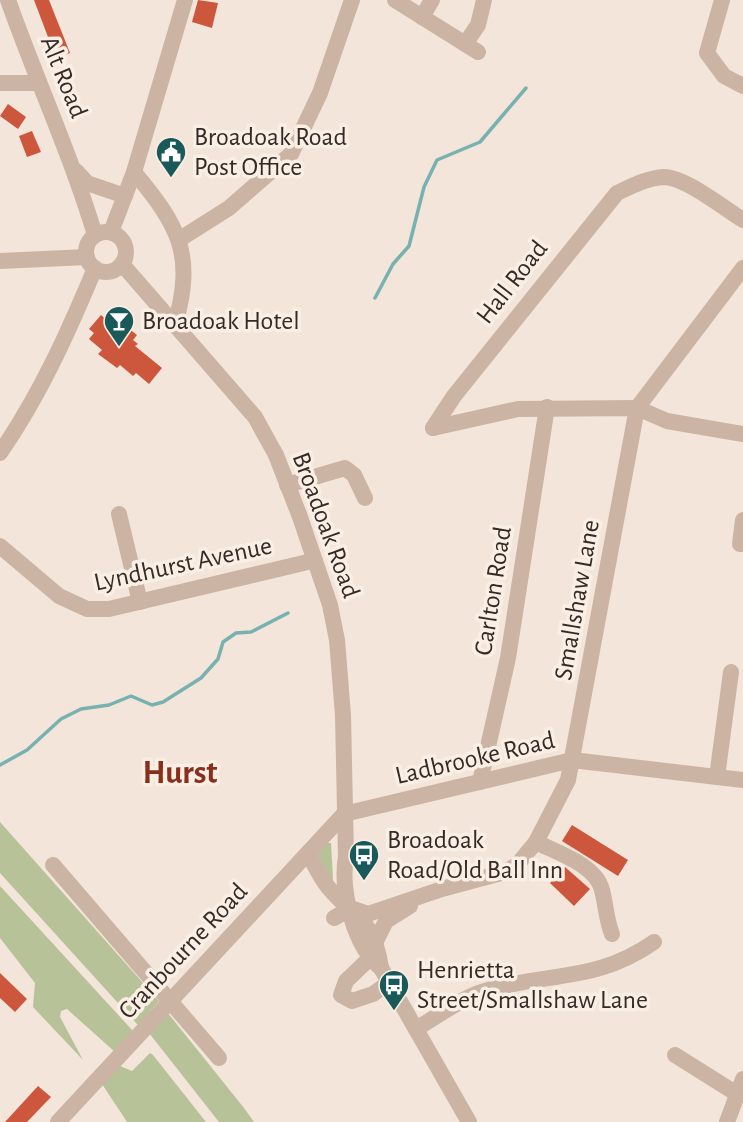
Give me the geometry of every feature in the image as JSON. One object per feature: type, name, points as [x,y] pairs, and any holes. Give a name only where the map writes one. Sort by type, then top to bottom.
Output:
[{"type":"street","name":"Alt Road","points":[[8,0],[38,83],[103,234]]},
{"type":"street","points":[[0,453],[26,415],[61,349],[91,263],[88,245],[103,234],[125,196],[185,0]]},
{"type":"street","points":[[180,239],[229,208],[291,154],[320,93],[352,0]]},
{"type":"street","points":[[395,0],[471,48],[484,0]]},
{"type":"street","points":[[422,17],[432,0]]},
{"type":"street","points":[[722,0],[707,53],[724,76],[743,86]]},
{"type":"street","points":[[0,83],[38,83]]},
{"type":"street","points":[[76,171],[87,183],[125,196]]},
{"type":"street","points":[[134,172],[156,198],[180,239],[184,285],[175,325]]},
{"type":"street","name":"Hall Road","points":[[547,407],[489,414],[433,428],[454,396],[597,213],[617,193],[643,181],[667,177],[693,188],[743,220]]},
{"type":"street","points":[[0,261],[91,263],[106,272],[122,264],[125,246],[103,234]]},
{"type":"street","name":"Broadoak Road","points":[[122,264],[255,416],[288,485],[312,561],[330,605],[337,640],[343,715],[346,857],[343,873],[353,924],[469,1122]]},
{"type":"street","name":"Smallshaw Lane","points":[[351,908],[368,914],[426,894],[505,873],[517,865],[536,842],[569,779],[637,408],[743,268]]},
{"type":"street","points":[[547,407],[637,408],[667,421],[743,434]]},
{"type":"street","name":"Carlton Road","points":[[480,782],[508,658],[547,407]]},
{"type":"street","points":[[288,485],[345,468],[354,475],[365,498]]},
{"type":"street","points":[[119,514],[140,602]]},
{"type":"street","points":[[740,544],[743,520]]},
{"type":"street","name":"Lyndhurst Avenue","points":[[0,546],[59,596],[87,609],[109,609],[312,561]]},
{"type":"street","points":[[717,777],[731,672]]},
{"type":"street","name":"Ladbrooke Road","points":[[344,814],[572,760],[743,780]]},
{"type":"street","name":"Cranbourne Road","points":[[58,1122],[344,814]]},
{"type":"street","points":[[536,842],[595,875],[602,889],[604,912],[611,933]]},
{"type":"street","points":[[308,853],[328,887],[351,908],[334,918]]},
{"type":"street","points":[[53,865],[168,1002],[219,1058]]},
{"type":"street","name":"Smallshaw Lane","points":[[376,960],[386,921],[426,894]]},
{"type":"street","points":[[416,1029],[486,990],[604,969],[628,960],[654,942]]},
{"type":"street","points":[[675,1055],[740,1087],[727,1122]]},
{"type":"green space","points":[[0,822],[159,1001],[138,1025],[0,873]]},
{"type":"green space","points":[[327,843],[331,843],[331,881],[317,853]]},
{"type":"green space","points":[[0,886],[133,1031],[115,1052],[67,1009],[61,1011],[60,1017],[83,1060],[33,1007],[35,983],[0,938]]},
{"type":"green space","points":[[167,1012],[254,1122],[219,1122],[149,1033]]},
{"type":"green space","points":[[150,1053],[206,1122],[127,1122],[102,1084],[120,1066],[132,1071]]},
{"type":"building","points":[[34,0],[49,0],[70,53],[56,58]]},
{"type":"building","points":[[198,0],[218,3],[212,28],[192,22]]},
{"type":"building","points":[[8,104],[26,117],[18,129],[0,116]]},
{"type":"building","points":[[32,131],[41,152],[27,157],[19,136]]},
{"type":"building","name":"Broadoak Hotel","points":[[101,315],[115,327],[119,321],[137,335],[133,340],[138,344],[135,346],[162,368],[149,384],[136,373],[133,376],[120,365],[117,368],[98,354],[102,350],[89,339],[94,333],[89,329]]},
{"type":"building","points":[[572,825],[628,860],[618,876],[562,841]]},
{"type":"building","points":[[565,867],[590,889],[574,906],[550,883]]},
{"type":"building","points":[[0,973],[27,999],[15,1012],[0,998]]},
{"type":"building","points":[[38,1086],[51,1097],[27,1122],[5,1122]]},
{"type":"waterway","points":[[375,298],[393,264],[409,246],[424,187],[437,160],[480,142],[526,88]]},
{"type":"waterway","points":[[0,765],[27,750],[61,719],[81,709],[109,705],[131,696],[152,705],[163,702],[201,678],[218,659],[223,642],[236,633],[251,632],[288,613]]},
{"type":"place","name":"Broadoak Road Post Office","points":[[171,179]]},
{"type":"place","name":"Broadoak Hotel","points":[[119,348]]},
{"type":"place","name":"Broadoak Road/Old Ball Inn","points":[[364,882]]},
{"type":"place","name":"Henrietta Street/Smallshaw Lane","points":[[394,1012]]},
{"type":"district","name":"Hurst","points":[[180,773]]}]
